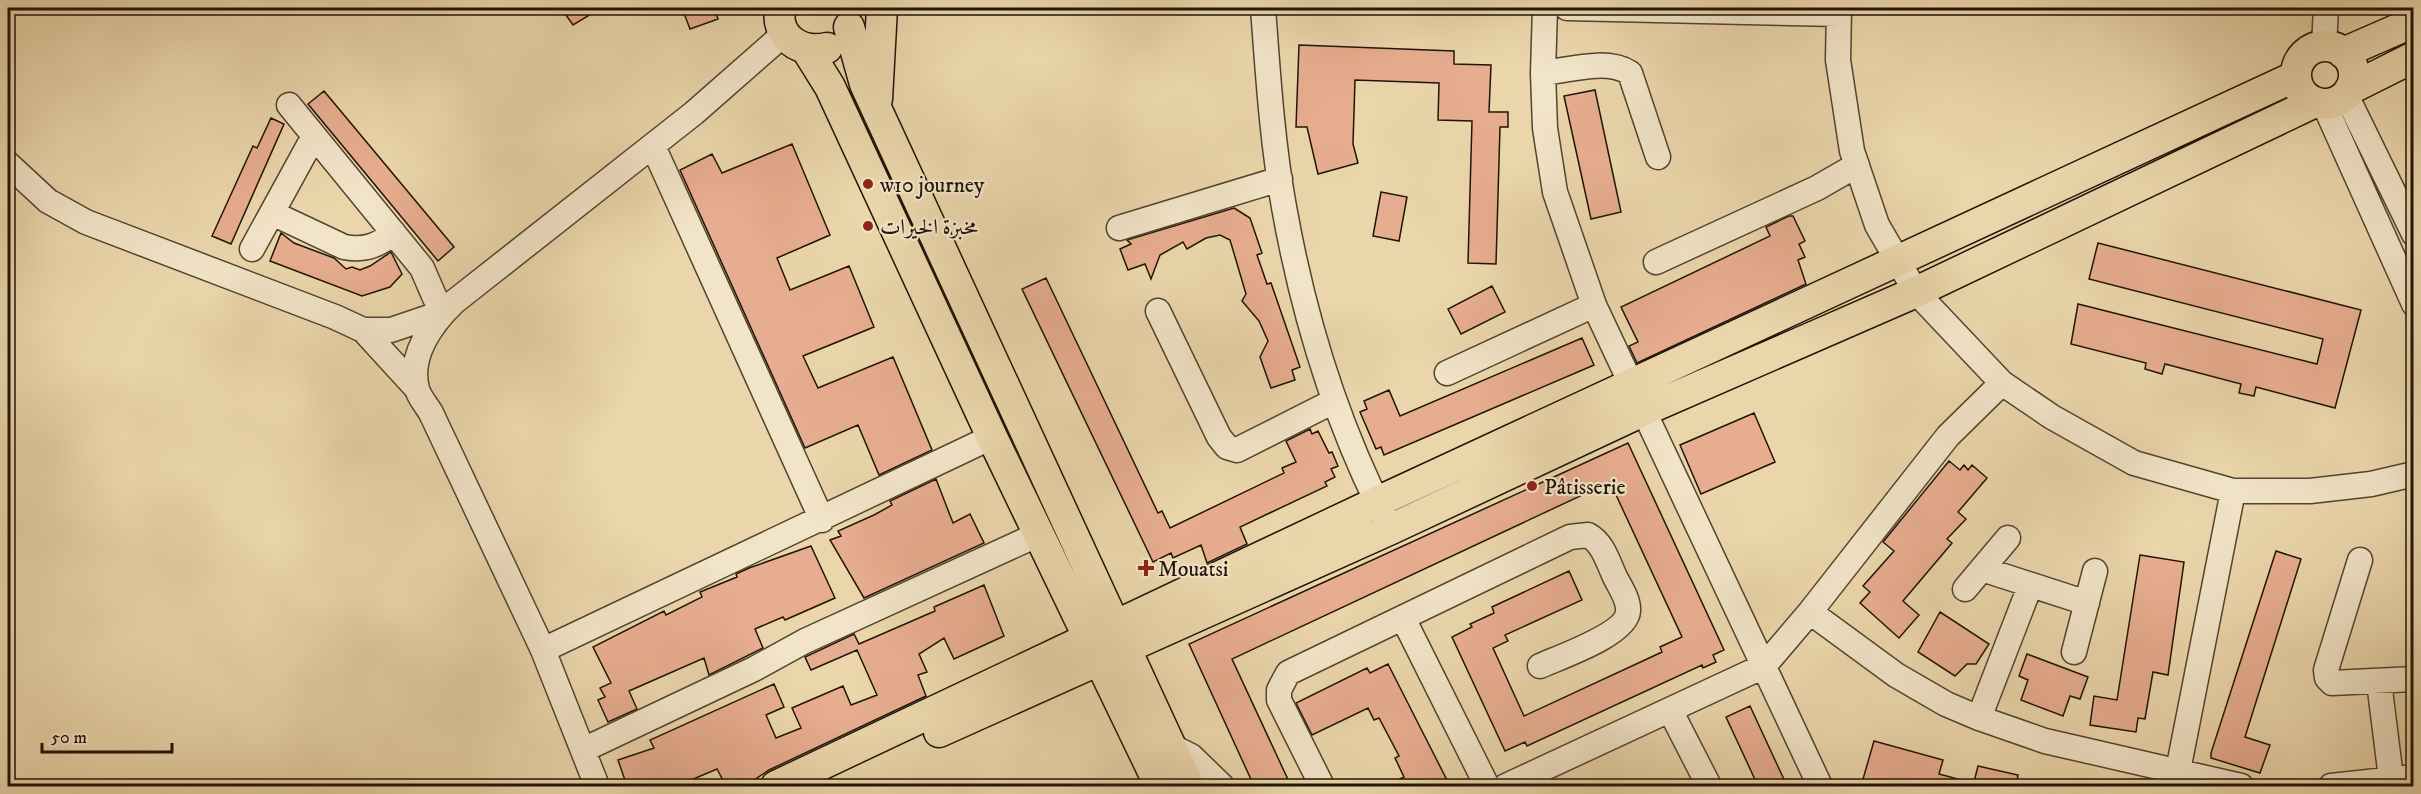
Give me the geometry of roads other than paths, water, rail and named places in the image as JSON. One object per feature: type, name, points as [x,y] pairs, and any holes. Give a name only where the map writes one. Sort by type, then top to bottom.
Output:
[{"type":"main road","points":[[878,111],[878,61],[882,8]]},
{"type":"main road","points":[[852,15],[858,65],[1107,643],[1160,786]]},
{"type":"main road","points":[[790,31],[828,48],[837,44],[852,15]]},
{"type":"main road","points":[[2334,49],[2352,66],[2353,82],[2334,97],[2302,92],[2296,76],[2301,59],[2315,48],[2334,49],[2403,20]]},
{"type":"main road","points":[[790,31],[830,87],[1039,534],[1169,745],[1189,786]]},
{"type":"main road","points":[[818,786],[1107,643],[1377,502],[1637,398],[1916,292],[2334,97],[2414,57]]},
{"type":"main road","points":[[776,786],[1107,643],[1391,529],[1897,262],[2296,76]]},
{"type":"street","points":[[1263,8],[1280,178],[1303,299],[1334,401],[1377,502],[1391,529]]},
{"type":"street","points":[[1545,8],[1543,73],[1545,128],[1556,192],[1594,305],[1820,786]]},
{"type":"street","points":[[1567,8],[1839,11],[1838,60],[1857,165],[1877,225],[1916,292],[2002,383],[2052,417],[2134,463],[2233,490],[2310,491],[2371,484],[2414,474]]},
{"type":"street","points":[[2326,8],[2334,49]]},
{"type":"street","points":[[417,389],[416,368],[422,342],[444,312],[652,146],[790,31]]},
{"type":"street","points":[[1543,73],[1603,66],[1620,66],[1630,73],[1658,157]]},
{"type":"street","points":[[2334,97],[2414,234]]},
{"type":"street","points":[[2334,97],[2414,304]]},
{"type":"street","points":[[289,105],[422,268],[444,312]]},
{"type":"street","points":[[252,249],[314,136]]},
{"type":"street","points":[[652,146],[822,519]]},
{"type":"street","points":[[8,164],[48,201],[86,222],[335,317],[363,330],[417,389],[431,413],[543,650],[597,786]]},
{"type":"street","points":[[1656,262],[1817,188],[1857,165]]},
{"type":"street","points":[[1119,228],[1280,178]]},
{"type":"street","points":[[272,213],[344,248],[372,246],[393,232]]},
{"type":"street","points":[[1448,373],[1594,305]]},
{"type":"street","points":[[363,330],[391,330],[444,312]]},
{"type":"street","points":[[1158,312],[1219,437],[1230,449],[1237,450],[1334,401]]},
{"type":"street","points":[[1506,786],[1764,666],[1810,612],[1948,436],[2002,383]]},
{"type":"street","points":[[543,650],[992,437]]},
{"type":"street","points":[[2177,779],[2233,490]]},
{"type":"street","points":[[583,750],[754,669],[806,640],[1039,534]]},
{"type":"street","points":[[1322,786],[1279,700],[1282,681],[1296,669],[1570,537],[1588,535],[1598,542],[1628,603],[1627,618],[1613,632],[1540,666]]},
{"type":"street","points":[[1965,589],[2008,538]]},
{"type":"street","points":[[2360,560],[2326,675],[2332,683],[2414,679]]},
{"type":"street","points":[[1982,569],[2087,603]]},
{"type":"street","points":[[2074,652],[2096,571]]},
{"type":"street","points":[[1979,718],[2030,586]]},
{"type":"street","points":[[1810,612],[1896,675],[1946,704],[1979,718],[2045,741],[2177,779],[2241,786]]},
{"type":"street","points":[[1403,618],[1487,786]]},
{"type":"street","points":[[2331,786],[2399,781],[2379,682]]},
{"type":"street","points":[[1670,710],[1709,786]]},
{"type":"street","points":[[1169,745],[1191,756],[1222,786]]},
{"type":"place","name":"w10 journey","points":[[868,184]]},
{"type":"place","name":"مخبزة الخيرات","points":[[868,226]]},
{"type":"place","name":"Pâtisserie","points":[[1532,486]]},
{"type":"place","name":"Mouatsi","points":[[1146,568]]}]
